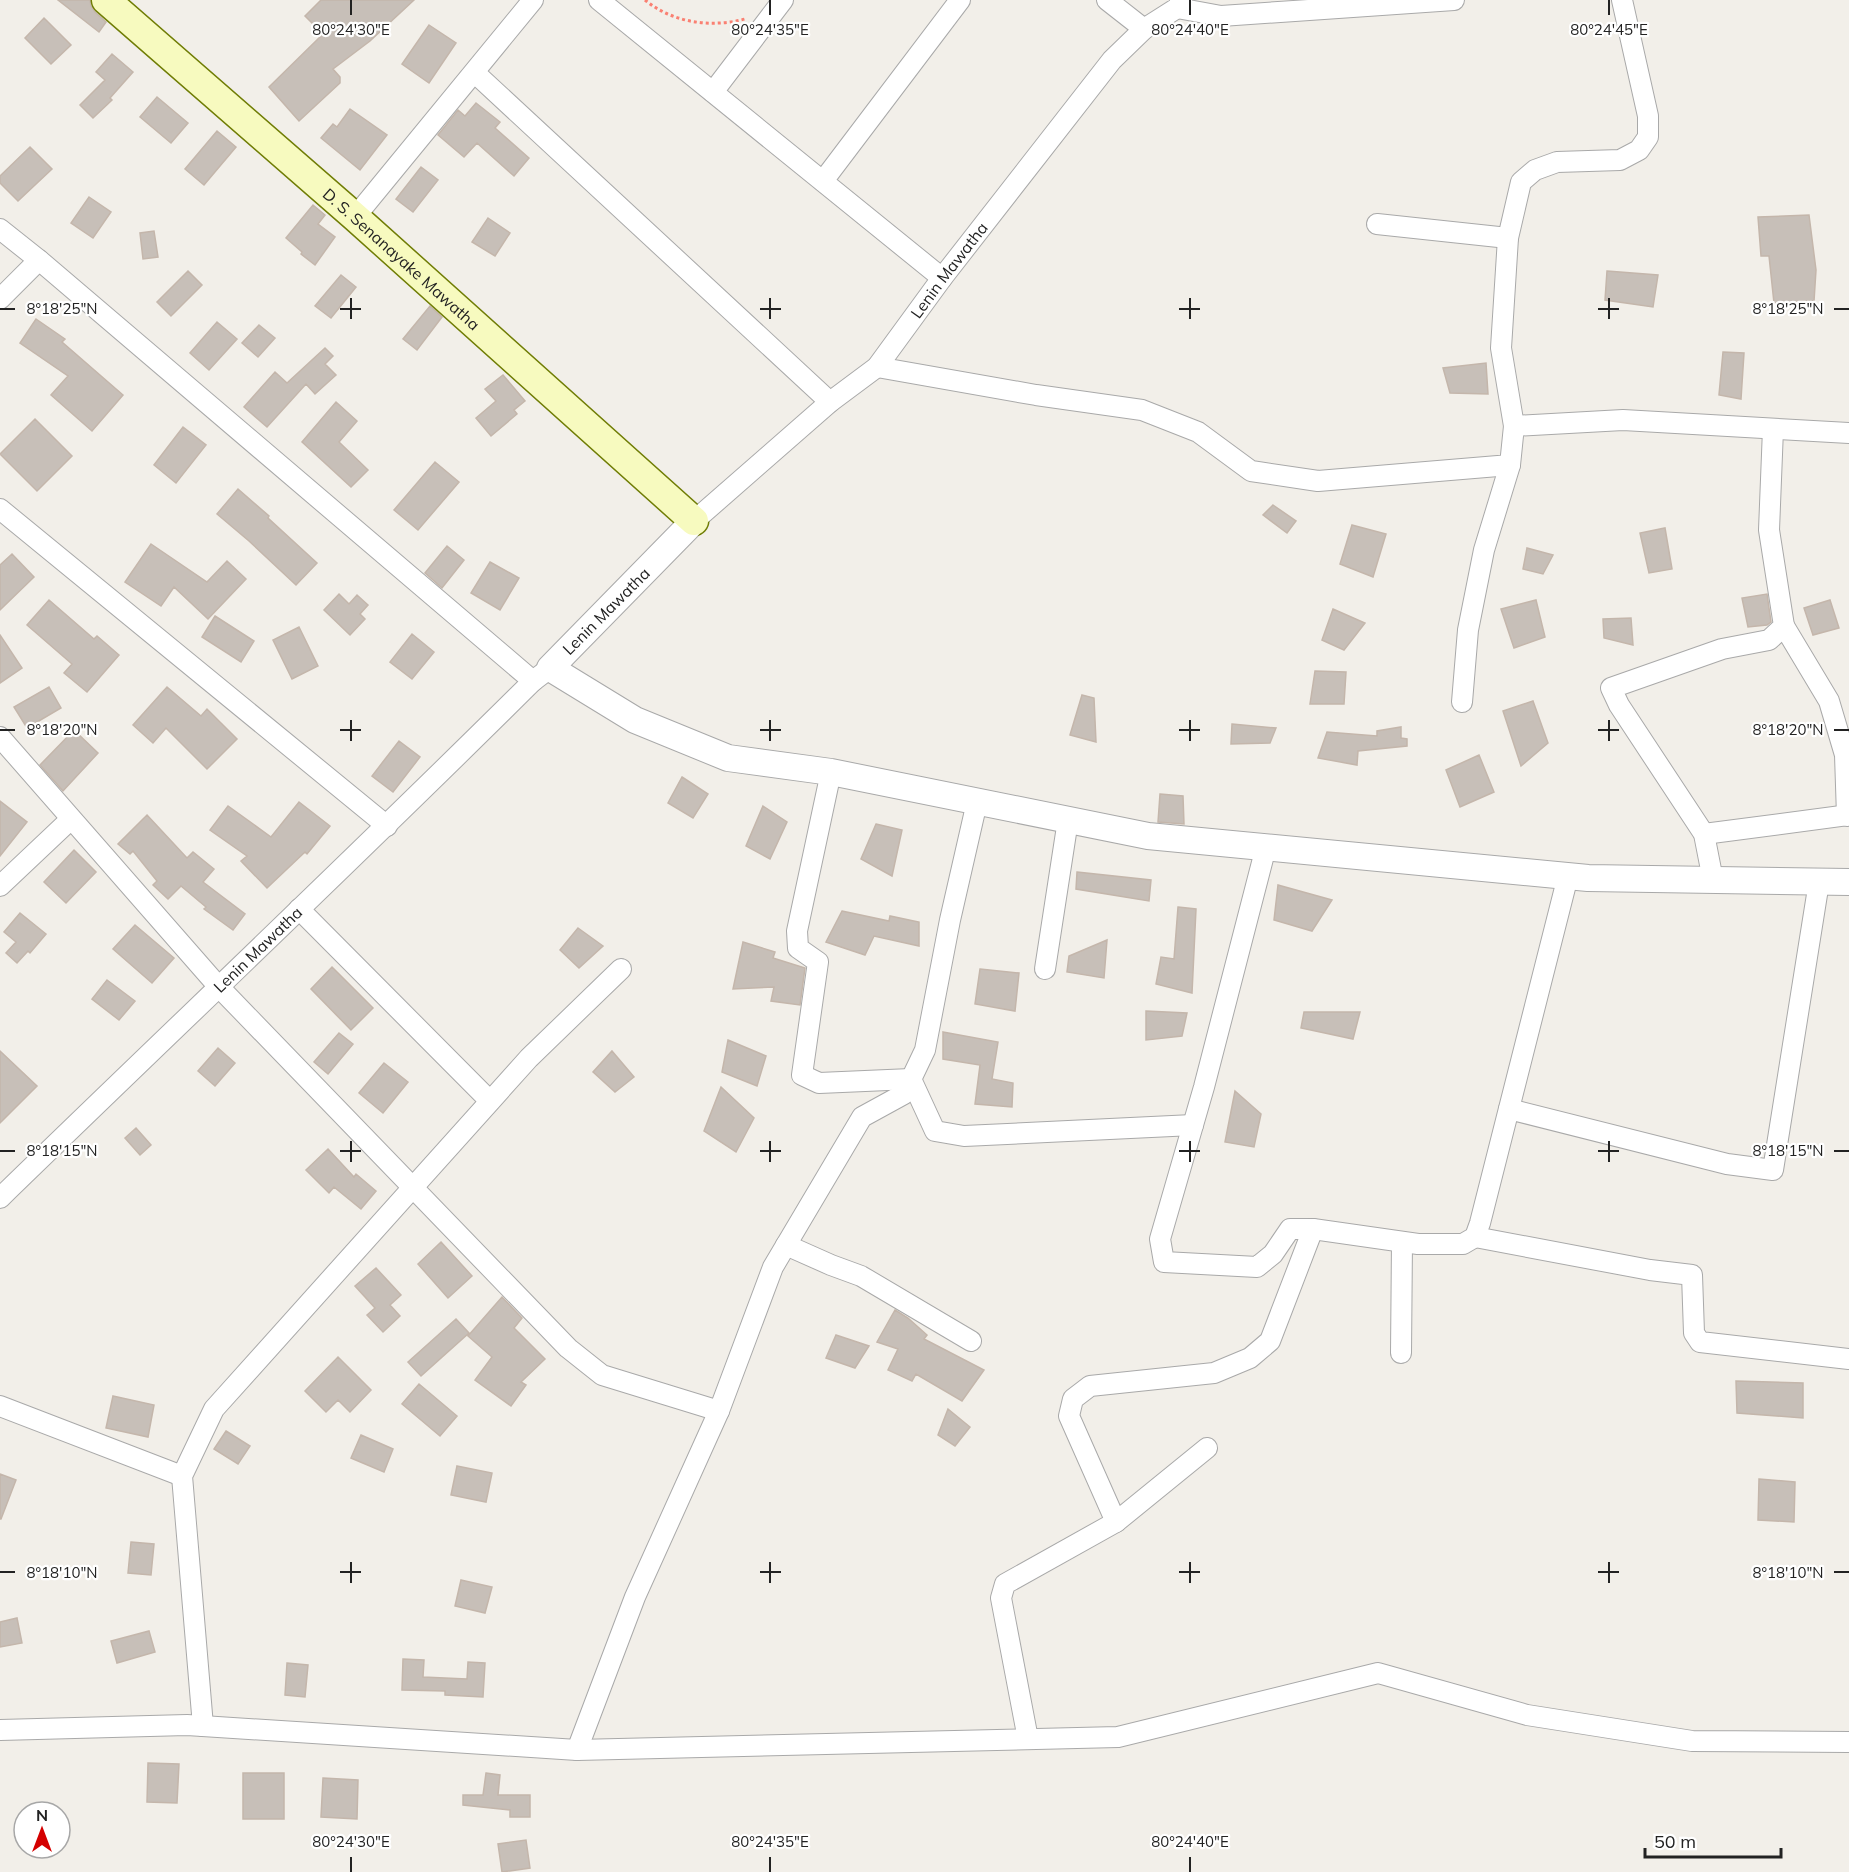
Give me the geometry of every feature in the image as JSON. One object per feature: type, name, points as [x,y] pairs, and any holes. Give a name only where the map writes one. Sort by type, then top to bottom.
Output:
[{"type":"main road","name":"D. S. Senanayake Mawatha","points":[[106,0],[355,217],[694,521]]},
{"type":"street","points":[[355,217],[475,74],[533,0]]},
{"type":"street","points":[[599,0],[942,278]]},
{"type":"street","points":[[713,92],[783,0]]},
{"type":"street","points":[[823,181],[960,0]]},
{"type":"street","points":[[1107,0],[1144,29]]},
{"type":"street","points":[[1180,4],[1221,16],[1454,0]]},
{"type":"street","points":[[1462,702],[1468,630],[1484,550],[1510,465],[1514,426],[1501,348],[1508,238],[1521,182],[1535,170],[1557,162],[1620,160],[1639,150],[1648,136],[1648,116],[1622,0]]},
{"type":"street","name":"Lenin Mawatha","points":[[0,1198],[298,909],[387,826],[694,521],[830,402],[877,367],[942,278],[1112,60],[1144,29],[1180,4]]},
{"type":"street","points":[[475,74],[830,402]]},
{"type":"street","points":[[1377,224],[1508,238]]},
{"type":"street","points":[[0,229],[541,674],[635,720],[728,758],[831,772],[1148,836],[1588,878],[1849,882]]},
{"type":"street","points":[[0,299],[39,260]]},
{"type":"street","points":[[877,367],[1142,410],[1198,432],[1251,471],[1318,481],[1510,465]]},
{"type":"street","points":[[1514,426],[1623,420],[1849,433]]},
{"type":"street","points":[[1704,834],[1848,816],[1845,755],[1830,701],[1784,626],[1769,530],[1773,429]]},
{"type":"street","points":[[0,509],[387,826]]},
{"type":"street","points":[[1713,880],[1704,834],[1619,705],[1611,688],[1722,649],[1769,640],[1784,626]]},
{"type":"street","points":[[0,737],[218,986],[568,1348],[602,1375],[719,1411]]},
{"type":"street","points":[[831,772],[797,931],[798,948],[818,962],[802,1075],[819,1083],[911,1079]]},
{"type":"street","points":[[577,1750],[635,1597],[719,1411],[773,1267],[862,1117],[904,1094],[925,1050],[950,920],[977,801]]},
{"type":"street","points":[[0,886],[71,819]]},
{"type":"street","points":[[1045,969],[1068,820]]},
{"type":"street","points":[[1266,847],[1193,1125],[1160,1239],[1164,1262],[1257,1267],[1273,1254],[1290,1229],[1313,1229],[1418,1244],[1463,1244],[1475,1237],[1568,876]]},
{"type":"street","points":[[1509,1109],[1727,1164],[1773,1170],[1819,882]]},
{"type":"street","points":[[298,909],[490,1101]]},
{"type":"street","points":[[203,1726],[182,1476],[214,1409],[529,1058],[621,969]]},
{"type":"street","points":[[911,1079],[935,1131],[945,1133],[964,1136],[1193,1125]]},
{"type":"street","points":[[1116,1522],[1069,1416],[1073,1399],[1090,1386],[1214,1373],[1250,1358],[1269,1341],[1313,1229]]},
{"type":"street","points":[[1475,1237],[1650,1270],[1692,1275],[1694,1333],[1700,1342],[1849,1359]]},
{"type":"street","points":[[1401,1353],[1402,1242]]},
{"type":"street","points":[[786,1245],[861,1276],[971,1341]]},
{"type":"street","points":[[0,1406],[182,1476]]},
{"type":"street","points":[[1028,1739],[1001,1598],[1005,1584],[1116,1522],[1207,1448]]},
{"type":"street","points":[[0,1730],[203,1726],[577,1750],[1118,1737],[1378,1673],[1527,1715],[1692,1741],[1849,1742]]},
{"type":"path","points":[[645,0],[657,10],[691,22],[727,24],[753,16]]},
{"type":"building","points":[[58,0],[90,0],[95,12],[106,22],[99,32]]},
{"type":"building","points":[[321,0],[414,0],[370,41],[333,69],[340,77],[340,83],[299,121],[269,87],[323,34],[305,16]]},
{"type":"building","points":[[44,18],[71,45],[51,64],[25,38]]},
{"type":"building","points":[[429,25],[456,43],[429,83],[402,64]]},
{"type":"building","points":[[112,54],[133,72],[110,98],[112,100],[93,118],[80,105],[105,80],[96,72]]},
{"type":"building","points":[[157,97],[188,123],[171,143],[140,117]]},
{"type":"building","points":[[476,103],[500,122],[495,128],[529,158],[514,176],[477,143],[464,157],[438,135],[458,110],[465,116]]},
{"type":"building","points":[[350,109],[387,135],[360,170],[321,138],[333,124],[337,127]]},
{"type":"building","points":[[217,131],[236,147],[204,185],[185,169]]},
{"type":"building","points":[[30,147],[52,169],[18,201],[0,183],[0,176]]},
{"type":"building","points":[[421,167],[438,180],[413,212],[396,199]]},
{"type":"building","points":[[89,197],[111,212],[93,238],[71,223]]},
{"type":"building","points":[[313,205],[325,215],[318,224],[335,237],[315,265],[286,238]]},
{"type":"building","points":[[1809,215],[1816,270],[1814,301],[1774,303],[1769,256],[1761,256],[1758,217]]},
{"type":"building","points":[[488,218],[510,233],[495,256],[472,242]]},
{"type":"building","points":[[154,231],[158,257],[143,259],[140,233]]},
{"type":"building","points":[[188,271],[202,285],[171,316],[157,302]]},
{"type":"building","points":[[1607,271],[1658,275],[1653,307],[1605,300]]},
{"type":"building","points":[[341,275],[356,287],[331,318],[315,306]]},
{"type":"building","points":[[430,306],[442,317],[417,350],[403,339]]},
{"type":"building","points":[[36,319],[65,339],[62,342],[123,395],[92,431],[51,395],[68,376],[20,343]]},
{"type":"building","points":[[217,322],[237,339],[209,370],[190,353]]},
{"type":"building","points":[[259,325],[275,338],[258,357],[242,343]]},
{"type":"building","points":[[325,348],[333,356],[325,364],[336,375],[315,394],[306,384],[267,427],[244,407],[275,372],[287,383]]},
{"type":"building","points":[[1723,352],[1744,353],[1741,399],[1719,395]]},
{"type":"building","points":[[1486,363],[1488,394],[1450,393],[1443,368]]},
{"type":"building","points":[[503,375],[525,401],[514,410],[517,414],[491,436],[476,418],[496,401],[485,389]]},
{"type":"building","points":[[336,402],[357,421],[339,442],[368,470],[351,487],[302,442]]},
{"type":"building","points":[[35,419],[72,456],[37,491],[0,454]]},
{"type":"building","points":[[183,427],[206,445],[176,483],[154,465]]},
{"type":"building","points":[[435,462],[459,482],[418,530],[394,510]]},
{"type":"building","points":[[238,489],[317,563],[296,585],[217,514]]},
{"type":"building","points":[[1273,505],[1296,521],[1287,533],[1263,515]]},
{"type":"building","points":[[1352,525],[1386,534],[1373,577],[1340,564]]},
{"type":"building","points":[[1665,528],[1672,569],[1649,573],[1640,533]]},
{"type":"building","points":[[151,544],[207,582],[227,561],[246,579],[208,619],[174,587],[161,606],[125,582]]},
{"type":"building","points":[[447,546],[464,560],[442,588],[425,573]]},
{"type":"building","points":[[1527,548],[1553,555],[1543,574],[1523,569]]},
{"type":"building","points":[[12,554],[34,577],[0,610],[0,565]]},
{"type":"building","points":[[490,562],[519,578],[500,610],[471,593]]},
{"type":"building","points":[[339,594],[349,604],[357,595],[368,605],[360,614],[365,619],[350,635],[324,610]]},
{"type":"building","points":[[1767,594],[1771,622],[1767,625],[1748,627],[1742,598]]},
{"type":"building","points":[[49,600],[94,639],[97,636],[119,655],[87,692],[64,673],[72,664],[27,625]]},
{"type":"building","points":[[1536,600],[1545,637],[1514,648],[1501,609]]},
{"type":"building","points":[[1830,600],[1839,628],[1813,635],[1804,608]]},
{"type":"building","points":[[1333,609],[1365,623],[1344,650],[1322,640]]},
{"type":"building","points":[[215,616],[254,641],[241,662],[202,637]]},
{"type":"building","points":[[1631,618],[1633,645],[1604,638],[1603,619]]},
{"type":"building","points":[[299,627],[318,666],[292,679],[273,640]]},
{"type":"building","points":[[412,634],[434,652],[412,679],[390,662]]},
{"type":"building","points":[[0,635],[22,668],[0,683]]},
{"type":"building","points":[[1315,671],[1346,672],[1344,704],[1310,704]]},
{"type":"building","points":[[49,687],[61,708],[27,728],[14,707]]},
{"type":"building","points":[[167,687],[201,716],[207,709],[237,739],[207,769],[166,728],[153,743],[133,725]]},
{"type":"building","points":[[1082,695],[1094,698],[1096,742],[1070,735]]},
{"type":"building","points":[[1533,701],[1548,743],[1521,766],[1503,711]]},
{"type":"building","points":[[1232,724],[1276,728],[1270,743],[1231,744]]},
{"type":"building","points":[[1401,727],[1401,738],[1407,739],[1407,746],[1358,751],[1357,765],[1318,758],[1327,732],[1377,736],[1377,731]]},
{"type":"building","points":[[74,730],[98,753],[63,791],[40,765]]},
{"type":"building","points":[[399,741],[420,757],[393,792],[372,776]]},
{"type":"building","points":[[1479,755],[1494,792],[1460,807],[1446,770]]},
{"type":"building","points":[[682,777],[708,794],[693,818],[668,803]]},
{"type":"building","points":[[1160,794],[1183,796],[1184,824],[1158,822]]},
{"type":"building","points":[[0,801],[27,822],[0,856]]},
{"type":"building","points":[[299,802],[330,826],[307,854],[305,852],[267,888],[241,861],[247,856],[210,830],[228,806],[271,837]]},
{"type":"building","points":[[763,806],[787,822],[770,859],[746,846]]},
{"type":"building","points":[[147,815],[187,858],[193,852],[214,869],[203,882],[245,914],[233,930],[204,909],[206,907],[181,886],[168,899],[153,885],[157,881],[133,851],[130,854],[118,844]]},
{"type":"building","points":[[876,824],[902,830],[892,876],[861,859]]},
{"type":"building","points":[[74,850],[96,872],[66,903],[44,882]]},
{"type":"building","points":[[1077,872],[1151,880],[1149,901],[1076,889]]},
{"type":"building","points":[[1278,885],[1332,900],[1312,931],[1274,920]]},
{"type":"building","points":[[1178,907],[1196,909],[1192,993],[1156,984],[1161,957],[1174,959]]},
{"type":"building","points":[[842,911],[889,921],[890,916],[919,922],[919,946],[874,936],[865,955],[826,942]]},
{"type":"building","points":[[20,913],[46,934],[30,953],[28,951],[17,963],[6,953],[16,942],[4,932]]},
{"type":"building","points":[[135,925],[174,958],[152,983],[113,949]]},
{"type":"building","points":[[578,928],[603,946],[579,968],[560,950]]},
{"type":"building","points":[[1107,940],[1104,978],[1067,972],[1069,956]]},
{"type":"building","points":[[743,942],[775,952],[773,958],[805,968],[800,1005],[771,1001],[774,987],[733,989]]},
{"type":"building","points":[[332,967],[373,1008],[351,1030],[311,989]]},
{"type":"building","points":[[980,969],[1019,973],[1015,1011],[975,1004]]},
{"type":"building","points":[[107,980],[135,1001],[119,1020],[92,999]]},
{"type":"building","points":[[1146,1011],[1187,1013],[1182,1036],[1146,1040]]},
{"type":"building","points":[[1304,1012],[1360,1012],[1353,1039],[1301,1028]]},
{"type":"building","points":[[943,1032],[998,1042],[992,1079],[1013,1083],[1012,1107],[975,1104],[980,1065],[943,1059]]},
{"type":"building","points":[[339,1033],[353,1044],[328,1074],[314,1062]]},
{"type":"building","points":[[728,1040],[766,1056],[757,1086],[722,1072]]},
{"type":"building","points":[[218,1048],[235,1063],[215,1086],[198,1071]]},
{"type":"building","points":[[0,1051],[37,1086],[0,1123]]},
{"type":"building","points":[[612,1051],[634,1077],[615,1092],[593,1072]]},
{"type":"building","points":[[384,1063],[408,1082],[383,1113],[359,1093]]},
{"type":"building","points":[[721,1087],[754,1118],[736,1152],[704,1131]]},
{"type":"building","points":[[1235,1091],[1261,1114],[1254,1147],[1225,1142]]},
{"type":"building","points":[[136,1128],[151,1145],[140,1155],[125,1138]]},
{"type":"building","points":[[328,1149],[354,1177],[356,1174],[376,1191],[361,1209],[334,1187],[329,1193],[306,1170]]},
{"type":"building","points":[[441,1242],[472,1276],[448,1298],[418,1264]]},
{"type":"building","points":[[376,1268],[401,1295],[390,1305],[400,1316],[383,1332],[367,1315],[375,1308],[355,1286]]},
{"type":"building","points":[[502,1297],[522,1318],[514,1328],[545,1359],[521,1382],[526,1385],[511,1406],[475,1380],[492,1357],[468,1336]]},
{"type":"building","points":[[895,1310],[927,1335],[924,1339],[984,1370],[962,1401],[916,1374],[912,1381],[888,1370],[898,1349],[877,1342]]},
{"type":"building","points":[[456,1319],[469,1333],[421,1376],[408,1362]]},
{"type":"building","points":[[836,1335],[869,1346],[855,1368],[826,1358]]},
{"type":"building","points":[[338,1357],[371,1390],[350,1412],[338,1400],[326,1412],[305,1391]]},
{"type":"building","points":[[1736,1381],[1803,1383],[1803,1418],[1737,1413]]},
{"type":"building","points":[[419,1384],[457,1416],[440,1436],[402,1404]]},
{"type":"building","points":[[113,1396],[154,1405],[148,1437],[106,1428]]},
{"type":"building","points":[[948,1409],[970,1427],[955,1446],[938,1435]]},
{"type":"building","points":[[226,1431],[250,1446],[238,1464],[214,1449]]},
{"type":"building","points":[[361,1435],[393,1449],[384,1472],[351,1458]]},
{"type":"building","points":[[457,1466],[492,1473],[486,1502],[451,1495]]},
{"type":"building","points":[[0,1474],[16,1480],[1,1519],[0,1519]]},
{"type":"building","points":[[1759,1479],[1795,1482],[1794,1522],[1758,1520]]},
{"type":"building","points":[[131,1542],[154,1544],[151,1575],[128,1573]]},
{"type":"building","points":[[461,1580],[492,1587],[485,1613],[455,1606]]},
{"type":"building","points":[[17,1618],[22,1643],[0,1647],[0,1622]]},
{"type":"building","points":[[149,1631],[155,1652],[117,1663],[111,1641]]},
{"type":"building","points":[[403,1659],[424,1660],[423,1677],[467,1679],[468,1662],[485,1663],[483,1697],[445,1695],[445,1691],[402,1690]]},
{"type":"building","points":[[287,1663],[308,1665],[305,1697],[285,1695]]},
{"type":"building","points":[[148,1763],[179,1764],[177,1803],[147,1802]]},
{"type":"building","points":[[243,1773],[284,1773],[284,1819],[243,1819]]},
{"type":"building","points":[[486,1773],[500,1775],[498,1795],[530,1795],[530,1817],[510,1817],[510,1810],[463,1805],[463,1795],[483,1795]]},
{"type":"building","points":[[323,1778],[358,1780],[357,1819],[321,1817]]},
{"type":"building","points":[[526,1840],[530,1868],[502,1872],[498,1844]]}]
